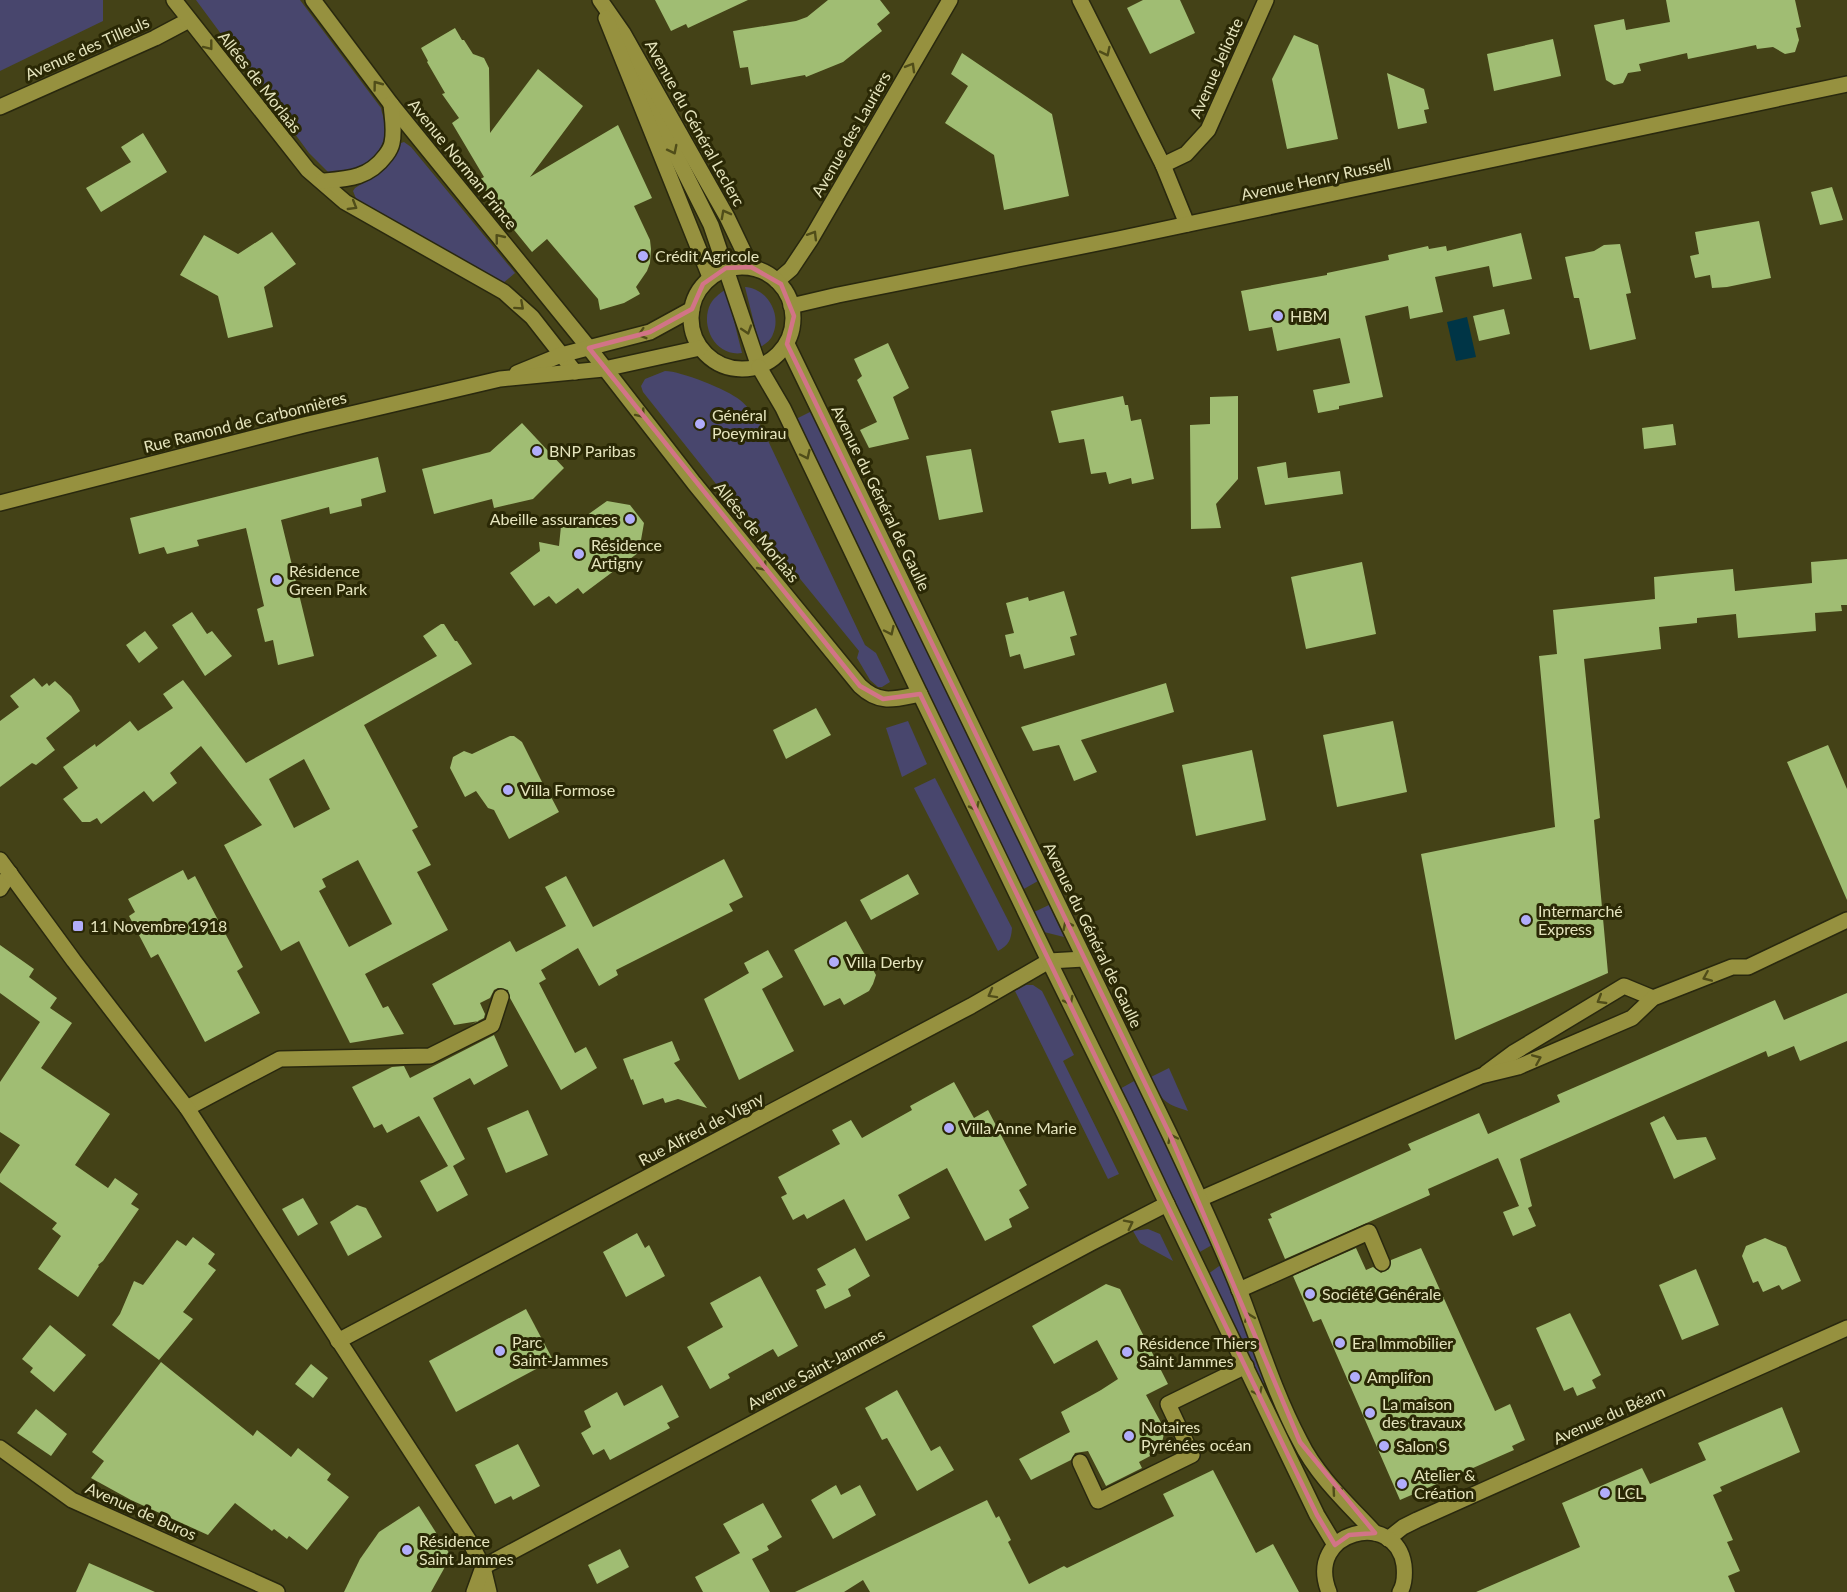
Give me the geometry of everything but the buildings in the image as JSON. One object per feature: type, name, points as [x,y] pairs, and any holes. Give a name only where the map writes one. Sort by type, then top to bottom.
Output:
[{"type":"street","name":"Allées de Morlaàs","points":[[174,0],[308,170],[345,202],[504,292],[532,317],[575,372]]},
{"type":"street","name":"Avenue Norman Prince","points":[[313,0],[391,105],[588,348]]},
{"type":"street","name":"Avenue du Général Leclerc","points":[[710,277],[615,43],[600,0],[623,33],[727,217],[751,267]]},
{"type":"street","name":"Avenue des Lauriers","points":[[777,281],[791,269],[811,239],[950,0]]},
{"type":"street","points":[[1080,0],[1163,165],[1188,224]]},
{"type":"street","name":"Avenue Jeliotte","points":[[1163,165],[1186,154],[1208,130],[1266,0]]},
{"type":"street","name":"Avenue des Tilleuls","points":[[0,107],[156,38],[189,20]]},
{"type":"street","points":[[615,43],[634,71],[711,225],[759,367],[783,408],[1317,1515],[1335,1545]]},
{"type":"street","name":"Avenue Henry Russell","points":[[791,306],[1847,84]]},
{"type":"street","points":[[323,181],[356,177],[372,170],[382,160],[392,146],[391,105]]},
{"type":"street","points":[[751,267],[767,273],[777,281],[788,296],[794,316],[792,332],[787,344],[773,359],[759,367],[742,370],[726,367],[712,360],[700,348],[693,333],[690,316],[694,299],[703,284],[726,268],[751,267]]},
{"type":"street","name":"Rue Ramond de Carbonnières","points":[[500,379],[561,355],[650,332],[692,309]]},
{"type":"street","name":"Avenue du Général de Gaulle","points":[[787,344],[1200,1199],[1300,1442],[1336,1491],[1397,1548],[1403,1560],[1405,1573],[1400,1592]]},
{"type":"street","name":"Allées de Morlaàs","points":[[588,348],[694,483],[860,686],[871,695],[883,699],[920,694]]},
{"type":"street","name":"Rue Ramond de Carbonnières","points":[[0,503],[304,425],[500,379],[604,369],[700,348]]},
{"type":"street","points":[[0,860],[187,1108],[470,1542],[483,1567],[489,1592]]},
{"type":"street","points":[[0,889],[10,873]]},
{"type":"street","points":[[1200,1199],[1481,1076],[1518,1067],[1632,1018],[1659,996],[1732,967],[1748,967],[1847,920]]},
{"type":"street","name":"Rue Alfred de Vigny","points":[[338,1341],[971,1006],[1049,961],[1084,959]]},
{"type":"street","points":[[1481,1076],[1513,1053],[1624,986],[1659,996]]},
{"type":"street","points":[[187,1108],[280,1059],[430,1056],[492,1025],[501,997]]},
{"type":"street","name":"Avenue Saint-Jammes","points":[[483,1567],[1167,1204]]},
{"type":"street","points":[[1239,1290],[1368,1233],[1382,1263]]},
{"type":"street","name":"Avenue du Béarn","points":[[1382,1536],[1847,1328]]},
{"type":"street","points":[[1080,1462],[1098,1501],[1192,1455],[1168,1404],[1246,1366]]},
{"type":"street","name":"Avenue de Buros","points":[[0,1448],[72,1500],[277,1592]]},
{"type":"street","points":[[1329,1592],[1324,1578],[1325,1565],[1329,1552],[1335,1545],[1349,1535],[1362,1532],[1382,1536]]},
{"type":"street","points":[[474,1592],[483,1567]]},
{"type":"highlighted area","points":[[751,267],[781,284],[794,316],[787,344],[1171,1137],[1300,1442],[1375,1533],[1349,1535],[1335,1545],[1317,1515],[920,694],[883,699],[860,686],[589,348],[650,332],[681,316],[692,309],[703,284],[726,268]]},
{"type":"shaded area","points":[[0,0],[103,0],[103,21],[0,71]]},
{"type":"shaded area","points":[[196,0],[300,0],[381,108],[385,134],[380,148],[371,160],[352,171],[328,172],[309,153]]},
{"type":"shaded area","points":[[404,142],[411,147],[515,273],[502,284],[357,201],[353,191],[355,188],[383,170],[398,144]]},
{"type":"shaded area","points":[[745,287],[760,292],[774,310],[773,334],[768,342],[760,347]]},
{"type":"shaded area","points":[[726,289],[742,353],[725,351],[718,346],[707,324],[710,304]]},
{"type":"shaded area","points":[[665,371],[693,378],[725,391],[740,400],[751,412],[761,426],[865,645],[876,653],[890,682],[878,687],[870,680],[857,658],[859,651],[739,504],[732,504],[643,392],[641,386],[645,379]]},
{"type":"shaded area","points":[[812,411],[1038,881],[1022,890],[796,419]]},
{"type":"shaded area","points":[[908,721],[927,764],[902,777],[886,728]]},
{"type":"shaded area","points":[[935,778],[1012,928],[1009,942],[998,951],[914,788]]},
{"type":"shaded area","points":[[1049,905],[1064,937],[1044,932],[1034,912]]},
{"type":"shaded area","points":[[1026,985],[1033,985],[1042,991],[1074,1055],[1063,1061],[1119,1174],[1108,1179],[1015,991]]},
{"type":"shaded area","points":[[1169,1068],[1188,1111],[1164,1100],[1151,1077]]},
{"type":"shaded area","points":[[1136,1080],[1212,1245],[1198,1253],[1118,1090]]},
{"type":"shaded area","points":[[1148,1229],[1160,1234],[1173,1261],[1140,1243],[1133,1231]]},
{"type":"shaded area","points":[[1222,1264],[1266,1381],[1262,1384],[1208,1274]]},
{"type":"water","points":[[1467,317],[1476,357],[1456,361],[1447,322]]},
{"type":"place","name":"Crédit Agricole","points":[[643,256]]},
{"type":"place","name":"HBM","points":[[1278,316]]},
{"type":"place","name":"Général Poeymirau","points":[[700,424]]},
{"type":"place","name":"BNP Paribas","points":[[537,451]]},
{"type":"place","name":"Abeille assurances","points":[[630,519]]},
{"type":"place","name":"Résidence Artigny","points":[[579,554]]},
{"type":"place","name":"Résidence Green Park","points":[[277,580]]},
{"type":"place","name":"Villa Formose","points":[[508,790]]},
{"type":"place","name":"Intermarché Express","points":[[1526,920]]},
{"type":"place","name":"11 Novembre 1918","points":[[78,926]]},
{"type":"place","name":"Villa Derby","points":[[834,962]]},
{"type":"place","name":"Villa Anne Marie","points":[[949,1128]]},
{"type":"place","name":"Société Générale","points":[[1310,1294]]},
{"type":"place","name":"Era Immobilier","points":[[1340,1343]]},
{"type":"place","name":"Parc Saint-Jammes","points":[[500,1351]]},
{"type":"place","name":"Résidence Thiers Saint Jammes","points":[[1127,1352]]},
{"type":"place","name":"Amplifon","points":[[1355,1377]]},
{"type":"place","name":"La maison des travaux","points":[[1370,1413]]},
{"type":"place","name":"Notaires Pyrénées océan","points":[[1129,1436]]},
{"type":"place","name":"Salon S","points":[[1384,1446]]},
{"type":"place","name":"Atelier & Création","points":[[1402,1484]]},
{"type":"place","name":"LCL","points":[[1605,1493]]},
{"type":"place","name":"Résidence Saint Jammes","points":[[407,1550]]}]
